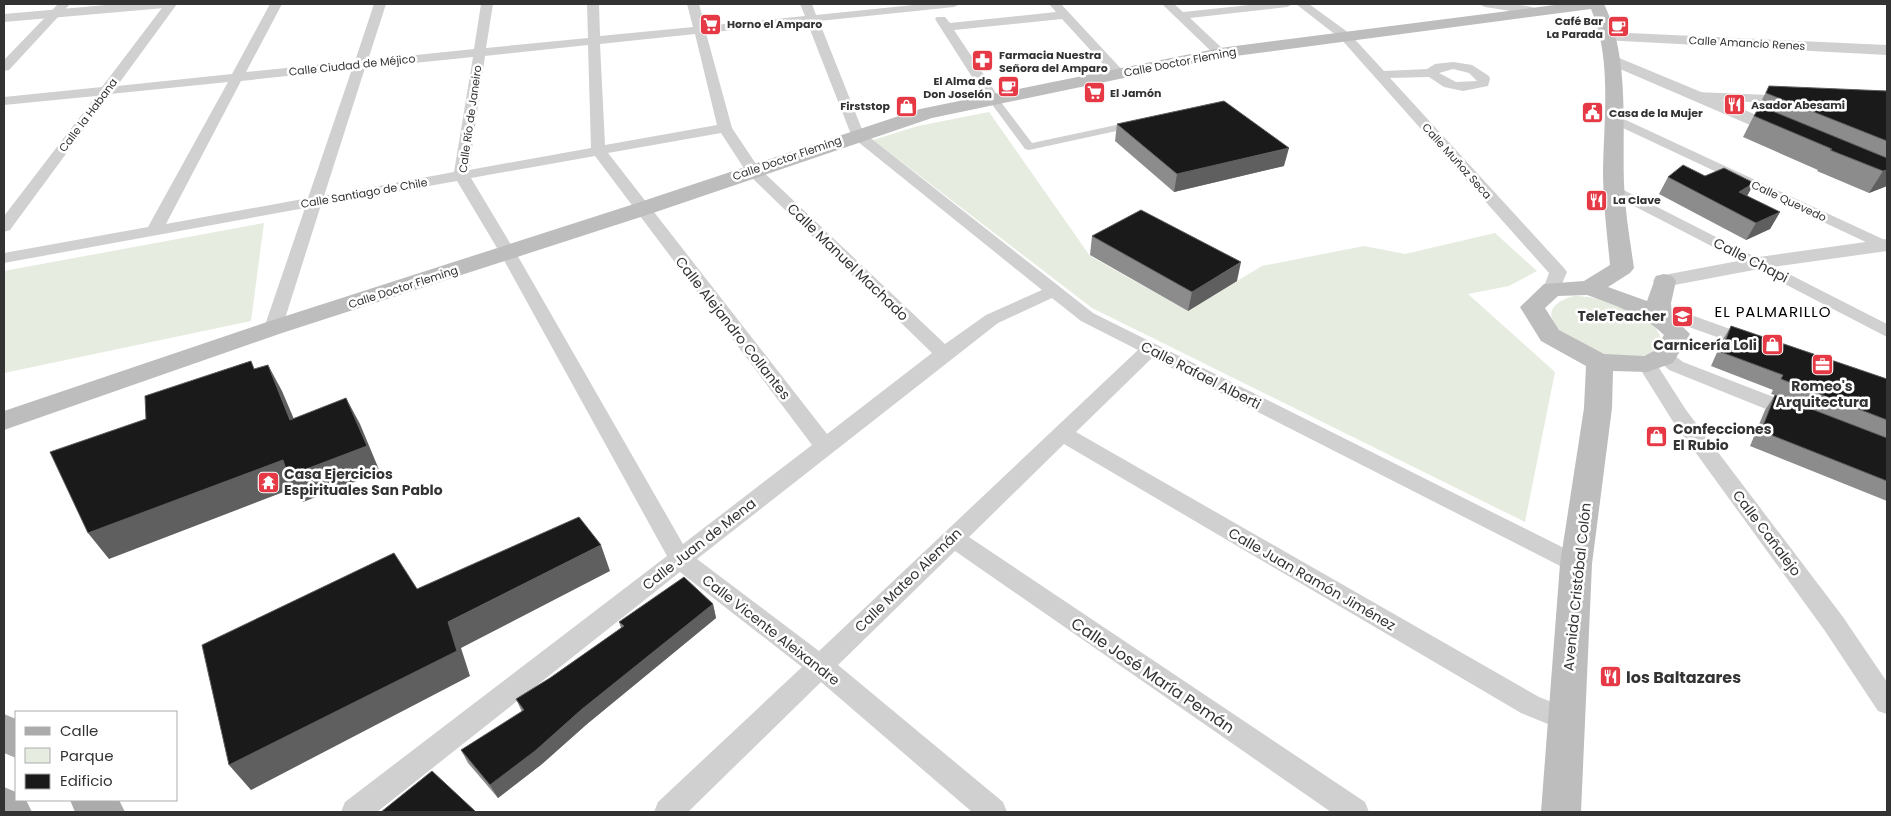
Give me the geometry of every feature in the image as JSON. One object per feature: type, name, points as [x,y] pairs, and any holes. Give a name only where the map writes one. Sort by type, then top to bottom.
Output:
[{"type":"main road","name":"Calle Doctor Fleming","points":[[4,421],[273,328],[642,209],[857,134],[927,113],[1220,53],[1596,4]]},
{"type":"main road","points":[[1589,288],[1622,268],[1614,190],[1612,60],[1604,16],[1596,4]]},
{"type":"main road","points":[[1663,319],[1659,303],[1664,281]]},
{"type":"main road","points":[[1589,288],[1627,300],[1663,319],[1677,334],[1656,361],[1598,362],[1550,335],[1532,307],[1552,289],[1589,288]]},
{"type":"main road","name":"Avenida Cristóbal Colón","points":[[1560,812],[1576,564],[1596,428],[1600,384],[1598,362]]},
{"type":"main road","points":[[4,731],[15,740]]},
{"type":"main road","points":[[90,801],[104,812]]},
{"type":"main road","points":[[4,806],[12,812]]},
{"type":"street","points":[[4,18],[59,9],[165,4]]},
{"type":"street","name":"Calle la Habana","points":[[4,227],[172,4]]},
{"type":"street","points":[[154,231],[276,4]]},
{"type":"street","points":[[273,328],[380,4]]},
{"type":"street","name":"Calle Río de Janeiro","points":[[487,4],[461,175],[508,253]]},
{"type":"street","points":[[593,4],[598,150]]},
{"type":"street","name":"Calle Manuel Machado","points":[[693,4],[725,128],[752,170],[944,354]]},
{"type":"street","points":[[806,4],[857,134]]},
{"type":"street","name":"Calle Ciudad de Méjico","points":[[4,101],[954,4]]},
{"type":"street","points":[[1054,4],[1120,74]]},
{"type":"street","points":[[1168,4],[1220,53]]},
{"type":"street","points":[[1181,16],[1287,4]]},
{"type":"street","name":"Calle Muñoz Seca","points":[[1302,4],[1345,36],[1558,272],[1552,289]]},
{"type":"street","points":[[1485,4],[1536,12]]},
{"type":"street","points":[[931,5],[993,99],[1029,147],[1146,122]]},
{"type":"street","points":[[4,67],[59,9]]},
{"type":"street","points":[[947,27],[1064,15]]},
{"type":"street","name":"Calle Amancio Renes","points":[[1607,37],[1887,50]]},
{"type":"street","points":[[1612,60],[1796,138]]},
{"type":"street","points":[[1380,75],[1432,73]]},
{"type":"street","points":[[1696,96],[1801,100]]},
{"type":"street","name":"Calle Quevedo","points":[[1613,118],[1886,246]]},
{"type":"street","name":"Calle Santiago de Chile","points":[[4,258],[725,128]]},
{"type":"street","name":"Calle Rafael Alberti","points":[[857,134],[1087,317],[1576,564]]},
{"type":"street","name":"Calle Alejandro Collantes","points":[[598,150],[825,447]]},
{"type":"street","name":"Calle Chapi","points":[[1614,190],[1759,263],[1887,331]]},
{"type":"street","name":"Calle Quevedo","points":[[1664,281],[1759,263],[1886,246]]},
{"type":"street","name":"Calle Vicente Aleixandre","points":[[508,253],[680,559],[820,666],[993,812]]},
{"type":"street","name":"Calle Juan de Mena","points":[[355,812],[944,354],[992,319],[1053,291]]},
{"type":"street","points":[[1663,319],[1688,320],[1769,349]]},
{"type":"street","name":"Calle Mateo Alemán","points":[[668,812],[952,537],[1150,349]]},
{"type":"street","points":[[1656,361],[1676,366],[1814,420]]},
{"type":"street","name":"Calle Cañalejo","points":[[1656,361],[1679,415],[1834,624],[1887,703]]},
{"type":"street","name":"Calle Juan Ramón Jiménez","points":[[1061,433],[1530,705],[1565,719]]},
{"type":"street","name":"Calle José María Pemán","points":[[952,537],[1355,812]]},
{"type":"green space","points":[[989,112],[1090,256],[1188,311],[1262,266],[1364,246],[1405,254],[1495,233],[1537,271],[1509,286],[1468,294],[1555,372],[1525,522],[1092,308],[873,140],[918,126]]},
{"type":"green space","points":[[264,223],[251,321],[4,373],[4,271]]},
{"type":"green space","points":[[1574,296],[1612,302],[1639,314],[1650,322],[1658,332],[1662,343],[1646,355],[1625,357],[1601,353],[1578,344],[1561,332],[1552,318],[1555,306]]},
{"type":"building","points":[[1769,86],[1887,91],[1887,141],[1766,93]]},
{"type":"building","points":[[1224,101],[1289,148],[1177,174],[1117,124]]},
{"type":"building","points":[[1760,106],[1887,158],[1887,170],[1883,171],[1830,150],[1832,149],[1754,116]]},
{"type":"building","points":[[1683,165],[1705,176],[1724,168],[1754,183],[1739,192],[1780,212],[1756,223],[1668,177]]},
{"type":"building","points":[[1141,210],[1241,262],[1192,292],[1092,236]]},
{"type":"building","points":[[1731,326],[1887,379],[1887,420],[1781,379],[1783,375],[1721,352]]},
{"type":"building","points":[[251,361],[254,369],[268,365],[290,420],[346,398],[367,446],[288,476],[283,460],[88,533],[50,452],[146,419],[145,396]]},
{"type":"building","points":[[1775,395],[1887,438],[1887,481],[1761,431]]},
{"type":"building","points":[[579,517],[601,545],[448,622],[457,651],[229,765],[202,645],[394,553],[417,589]]},
{"type":"building","points":[[684,577],[713,604],[581,710],[535,751],[490,785],[461,750],[524,710],[516,699],[550,678],[624,626],[619,622]]},
{"type":"building","points":[[432,771],[476,812],[381,812]]},
{"type":"place","name":"Horno el Amparo","points":[[711,24]]},
{"type":"place","name":"Café Bar La Parada","points":[[1619,27]]},
{"type":"place","name":"Farmacia Nuestra Señora del Amparo","points":[[983,61]]},
{"type":"place","name":"El Alma de Don Joselón","points":[[1008,87]]},
{"type":"place","name":"El Jamón","points":[[1094,93]]},
{"type":"place","name":"Asador Abesami","points":[[1735,105]]},
{"type":"place","name":"Firststop","points":[[906,106]]},
{"type":"place","name":"Casa de la Mujer","points":[[1593,113]]},
{"type":"place","name":"La Clave","points":[[1597,200]]},
{"type":"place","name":"TeleTeacher","points":[[1682,316]]},
{"type":"place","name":"Carnicería Loli","points":[[1773,345]]},
{"type":"place","name":"Romeo's Arquitectura","points":[[1822,364]]},
{"type":"place","name":"Confecciones El Rubio","points":[[1657,437]]},
{"type":"place","name":"Casa Ejercicios Espirituales San Pablo","points":[[268,482]]},
{"type":"place","name":"los Baltazares","points":[[1610,677]]},
{"type":"district","name":"EL PALMARILLO","points":[[1773,312]]}]
